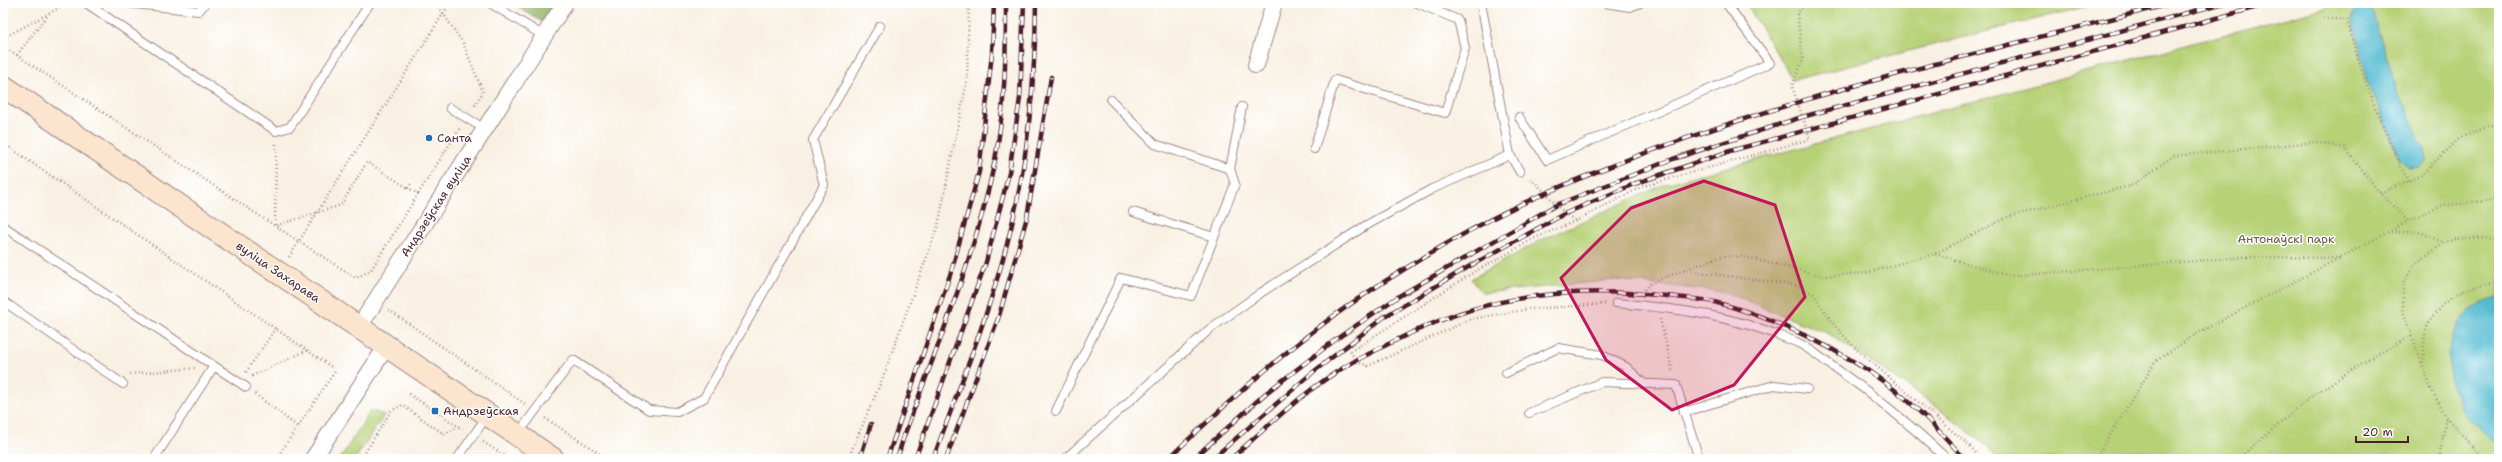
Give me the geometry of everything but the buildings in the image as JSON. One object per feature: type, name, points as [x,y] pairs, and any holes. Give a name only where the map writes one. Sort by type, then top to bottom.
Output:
[{"type":"main road","name":"вуліца Захарава","points":[[3,86],[553,459]]},
{"type":"street","name":"Андрэеўская вуліца","points":[[358,327],[565,3]]},
{"type":"street","points":[[1256,65],[1274,3]]},
{"type":"street","points":[[313,459],[386,347]]},
{"type":"lane","points":[[86,3],[276,131],[290,127],[370,3]]},
{"type":"lane","points":[[126,3],[199,11],[205,3]]},
{"type":"lane","points":[[490,3],[544,36]]},
{"type":"lane","points":[[1314,149],[1335,80],[1445,113],[1465,48],[1458,20],[1417,3]]},
{"type":"lane","points":[[1481,3],[1510,155],[1520,172]]},
{"type":"lane","points":[[1605,3],[1630,7],[1640,3]]},
{"type":"lane","points":[[1518,117],[1547,160],[1770,63],[1726,3]]},
{"type":"lane","points":[[517,435],[573,360],[649,410],[677,412],[704,398],[824,185],[813,140],[880,26]]},
{"type":"lane","points":[[1111,100],[1155,144],[1230,169]]},
{"type":"lane","points":[[1056,411],[1121,278],[1191,296],[1235,184],[1230,169],[1242,107]]},
{"type":"lane","points":[[450,108],[485,129]]},
{"type":"lane","points":[[1065,459],[1211,328],[1262,292],[1365,226],[1432,189],[1510,155]]},
{"type":"lane","points":[[1133,212],[1214,237]]},
{"type":"lane","points":[[3,226],[246,387]]},
{"type":"lane","points":[[3,301],[123,384]]},
{"type":"lane","points":[[1616,303],[1709,313],[1746,324],[1798,343],[1885,405],[1947,459]]},
{"type":"lane","points":[[1506,373],[1558,348],[1602,355],[1626,367],[1644,384]]},
{"type":"lane","points":[[154,459],[214,366]]},
{"type":"lane","points":[[1528,413],[1602,382],[1676,385],[1699,459]]},
{"type":"lane","points":[[1684,412],[1774,385],[1807,389]]},
{"type":"lane","points":[[457,459],[488,415]]},
{"type":"path","points":[[3,38],[68,3]]},
{"type":"path","points":[[3,46],[356,278],[371,270],[483,92],[463,43],[436,3]]},
{"type":"path","points":[[300,242],[450,3]]},
{"type":"path","points":[[848,459],[882,382],[938,226],[967,80],[969,3]]},
{"type":"path","points":[[1616,303],[1529,309],[1471,319],[1368,366],[1355,361],[1350,351],[1474,272],[1537,236],[1576,221],[1641,187],[1810,139],[1792,86],[1803,60],[1797,14],[1805,3]]},
{"type":"path","points":[[17,55],[48,14]]},
{"type":"path","points":[[2323,18],[2347,20],[2358,64],[2373,104],[2408,181]]},
{"type":"path","points":[[2380,194],[2420,176],[2460,138],[2499,122]]},
{"type":"path","points":[[275,226],[276,131]]},
{"type":"path","points":[[1676,385],[1658,307],[1642,293],[1650,284],[1682,270],[1722,256],[1745,257],[1823,276],[1866,273],[1934,254],[2008,217],[2133,185],[2173,156],[2315,142],[2345,148],[2380,194],[2409,222]]},
{"type":"path","points":[[3,143],[334,369],[276,459]]},
{"type":"path","points":[[275,226],[341,205],[367,162],[418,194]]},
{"type":"path","points":[[1520,172],[1540,186],[1564,214],[1576,221]]},
{"type":"path","points":[[408,188],[412,182]]},
{"type":"path","points":[[2095,459],[2156,361],[2196,334],[2442,206],[2499,199]]},
{"type":"path","points":[[2391,232],[2421,232],[2444,243]]},
{"type":"path","points":[[2489,459],[2479,453],[2446,417],[2431,389],[2413,335],[2403,311],[2403,284],[2415,264],[2444,243],[2455,239],[2480,237],[2499,241]]},
{"type":"path","points":[[1934,254],[2010,276],[2244,257],[2340,258]]},
{"type":"path","points":[[1682,270],[1800,286],[1813,294],[1835,326],[1857,350],[1958,436],[1981,459]]},
{"type":"path","points":[[2422,364],[2428,326],[2448,298],[2477,285],[2499,282]]},
{"type":"path","points":[[387,309],[535,411],[608,459]]},
{"type":"path","points":[[238,382],[276,328]]},
{"type":"path","points":[[2237,459],[2312,396],[2362,363],[2413,335]]},
{"type":"path","points":[[238,382],[308,350]]},
{"type":"path","points":[[111,376],[214,366]]},
{"type":"path","points":[[246,387],[298,426]]},
{"type":"path","points":[[409,394],[510,459]]},
{"type":"path","points":[[361,459],[391,411],[402,405],[444,434],[459,427]]},
{"type":"path","points":[[2439,459],[2446,417]]},
{"type":"path","points":[[2109,459],[2132,452],[2146,453],[2164,459]]},
{"type":"highlighted area","points":[[1704,181],[1775,205],[1805,297],[1734,385],[1672,410],[1606,360],[1561,278],[1631,208]]},
{"type":"green space","points":[[511,3],[554,3],[542,22]]},
{"type":"green space","points":[[1746,3],[2100,3],[1793,80]]},
{"type":"green space","name":"Антонаўскі парк","points":[[2343,3],[2499,3],[2499,459],[2275,459],[2270,451],[2258,459],[1999,459],[1986,445],[1926,399],[1829,334],[1725,292],[1615,280],[1483,293],[1471,279],[1541,240],[1665,184]]},
{"type":"green space","points":[[371,410],[384,415],[355,459],[340,459]]},
{"type":"water","points":[[2364,6],[2368,7],[2373,14],[2397,90],[2424,149],[2426,161],[2419,167],[2408,168],[2400,159],[2368,82],[2352,18],[2354,11]]},
{"type":"water","points":[[2499,298],[2499,444],[2480,430],[2465,413],[2456,396],[2451,379],[2449,361],[2450,344],[2456,329],[2465,315],[2480,305]]},
{"type":"railway","points":[[887,459],[951,272],[979,172],[992,53],[994,3]]},
{"type":"railway","points":[[897,459],[904,436],[967,265],[987,195],[995,160],[1003,102],[1006,3]]},
{"type":"railway","points":[[915,459],[986,262],[1009,173],[1020,98],[1024,3]]},
{"type":"railway","points":[[933,459],[973,352],[991,298],[1014,215],[1029,125],[1034,64],[1036,3]]},
{"type":"railway","points":[[1168,459],[1248,385],[1334,316],[1364,295],[1431,253],[1470,230],[1529,200],[1624,161],[1701,133],[1778,108],[1857,85],[2015,43],[2174,3]]},
{"type":"railway","points":[[1193,459],[1266,393],[1335,340],[1399,296],[1556,205],[1673,159],[1802,117],[2224,3]]},
{"type":"railway","points":[[1212,459],[1312,373],[1384,317],[1470,266],[1564,214],[1634,184],[1730,151],[2272,3]]},
{"type":"railway","points":[[946,459],[999,316],[1027,217],[1051,77]]},
{"type":"railway","points":[[1231,459],[1290,406],[1322,382],[1355,361],[1411,333],[1440,320],[1495,303],[1546,295],[1599,292],[1651,294],[1709,301],[1736,308],[1804,335],[1848,358],[1898,392],[1928,420],[1965,459]]},
{"type":"railway","points":[[860,459],[871,424]]},
{"type":"place","name":"Санта","points":[[429,138]]},
{"type":"place","name":"Андрэеўская","points":[[435,411]]}]
